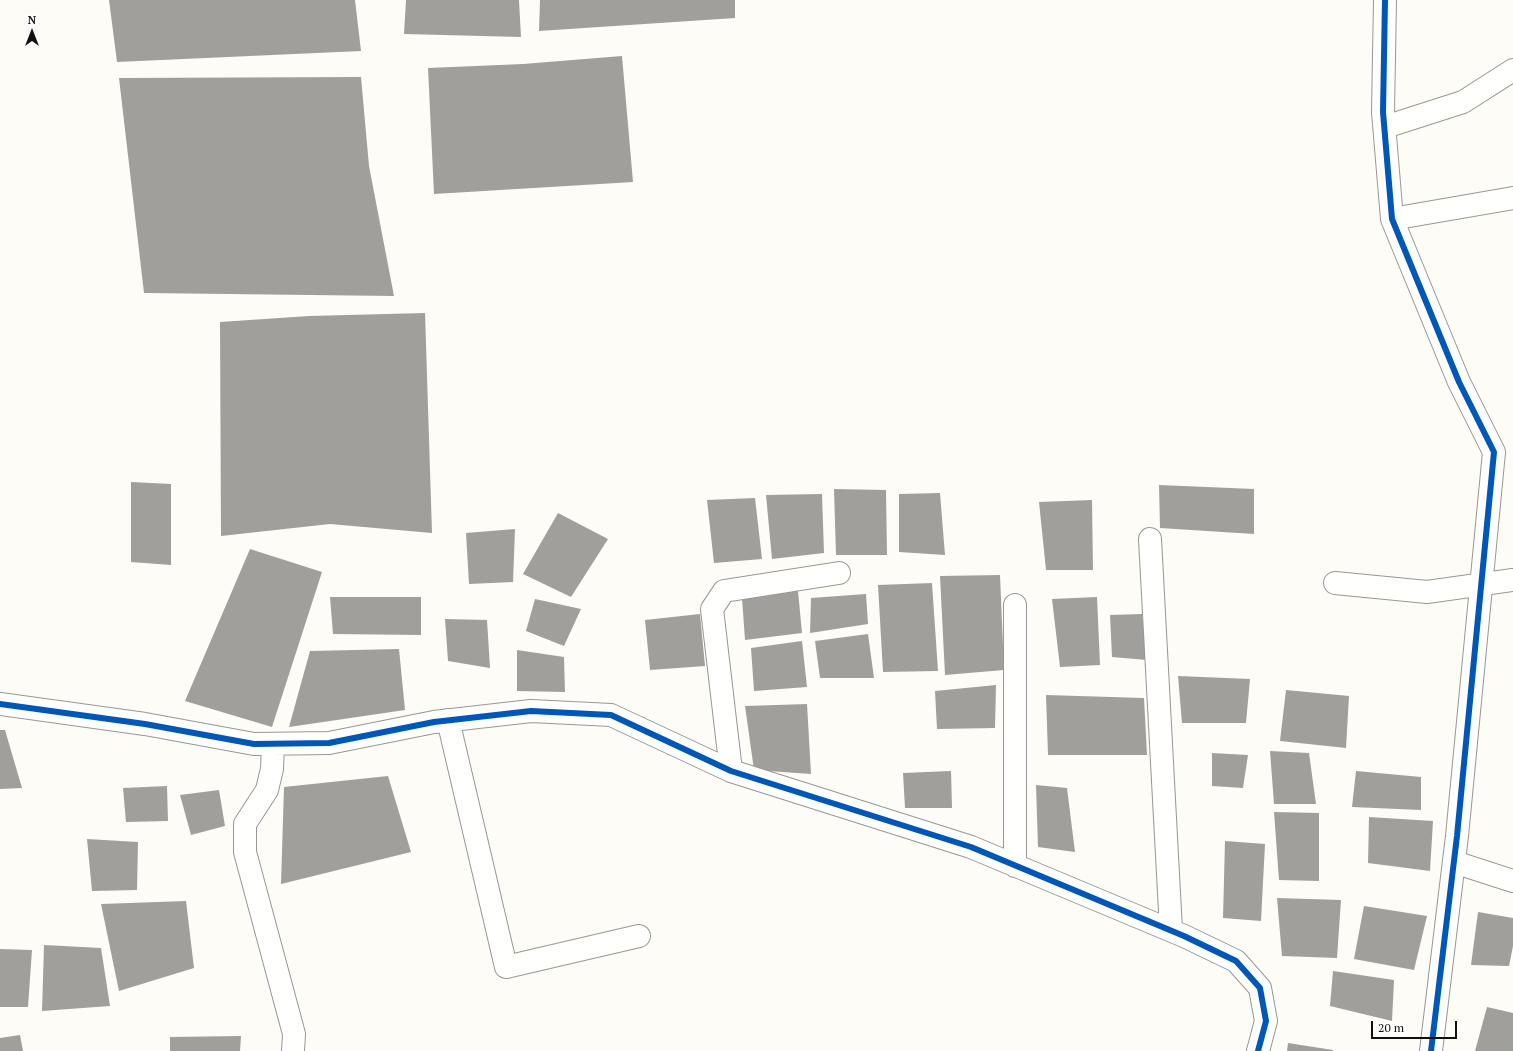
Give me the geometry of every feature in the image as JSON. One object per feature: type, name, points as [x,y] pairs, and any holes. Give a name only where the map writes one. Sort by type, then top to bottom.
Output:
[{"type":"street","points":[[1385,0],[1383,112],[1392,219],[1459,382],[1494,452],[1454,862],[1431,1051]]},
{"type":"street","points":[[1385,127],[1463,102],[1513,70]]},
{"type":"street","points":[[1392,219],[1513,198]]},
{"type":"street","points":[[1150,539],[1171,930]]},
{"type":"street","points":[[731,771],[712,609],[724,591],[839,573]]},
{"type":"street","points":[[1335,583],[1427,592],[1513,580]]},
{"type":"street","points":[[1015,605],[1015,866]]},
{"type":"street","points":[[0,704],[145,724],[254,744],[329,743],[448,720],[531,711],[611,715],[731,771],[971,847],[1171,930],[1236,961],[1260,988],[1266,1021],[1258,1051]]},
{"type":"street","points":[[448,720],[506,967],[638,936]]},
{"type":"street","points":[[273,744],[272,769],[267,790],[245,824],[245,852],[294,1034],[293,1051]]},
{"type":"street","points":[[1454,862],[1513,881]]},
{"type":"building","points":[[109,0],[355,0],[361,51],[117,62]]},
{"type":"building","points":[[406,0],[519,0],[521,37],[404,34]]},
{"type":"building","points":[[540,0],[735,0],[735,18],[539,31]]},
{"type":"building","points":[[622,56],[633,182],[434,194],[428,68],[523,64]]},
{"type":"building","points":[[361,77],[369,166],[394,296],[144,293],[119,78]]},
{"type":"building","points":[[425,313],[432,533],[330,524],[221,536],[220,322],[309,316]]},
{"type":"building","points":[[131,482],[171,484],[171,565],[131,562]]},
{"type":"building","points":[[1159,485],[1254,489],[1254,534],[1160,528]]},
{"type":"building","points":[[834,489],[886,490],[887,555],[836,555]]},
{"type":"building","points":[[940,493],[945,555],[899,552],[899,494]]},
{"type":"building","points":[[822,494],[824,553],[772,559],[766,495]]},
{"type":"building","points":[[755,498],[762,559],[714,563],[707,500]]},
{"type":"building","points":[[1092,500],[1093,570],[1046,570],[1039,502]]},
{"type":"building","points":[[558,513],[608,539],[571,597],[523,574]]},
{"type":"building","points":[[515,529],[513,582],[469,584],[466,533]]},
{"type":"building","points":[[250,549],[322,572],[272,727],[185,701]]},
{"type":"building","points":[[1000,575],[1004,670],[945,675],[940,576]]},
{"type":"building","points":[[932,583],[938,671],[883,672],[878,585]]},
{"type":"building","points":[[798,591],[802,633],[745,640],[742,598]]},
{"type":"building","points":[[866,594],[868,624],[810,633],[811,598]]},
{"type":"building","points":[[330,597],[421,597],[421,635],[333,634]]},
{"type":"building","points":[[1097,597],[1100,665],[1060,667],[1052,599]]},
{"type":"building","points":[[535,599],[581,609],[564,646],[526,631]]},
{"type":"building","points":[[700,614],[705,666],[650,670],[645,620]]},
{"type":"building","points":[[1142,614],[1147,660],[1112,657],[1110,615]]},
{"type":"building","points":[[445,619],[487,620],[490,668],[448,661]]},
{"type":"building","points":[[868,634],[874,678],[820,678],[815,641]]},
{"type":"building","points":[[802,641],[807,687],[754,691],[751,648]]},
{"type":"building","points":[[399,649],[405,710],[289,727],[310,651]]},
{"type":"building","points":[[517,650],[564,657],[565,692],[517,691]]},
{"type":"building","points":[[1178,676],[1250,679],[1246,723],[1182,723]]},
{"type":"building","points":[[996,685],[995,728],[937,729],[935,691]]},
{"type":"building","points":[[1286,690],[1349,696],[1346,748],[1280,741]]},
{"type":"building","points":[[1046,695],[1144,698],[1147,755],[1048,755]]},
{"type":"building","points":[[807,704],[811,774],[754,770],[745,706]]},
{"type":"building","points":[[0,730],[5,730],[22,788],[0,789]]},
{"type":"building","points":[[1270,751],[1309,753],[1316,804],[1274,804]]},
{"type":"building","points":[[1212,753],[1248,755],[1243,788],[1212,786]]},
{"type":"building","points":[[951,771],[952,808],[905,808],[903,773]]},
{"type":"building","points":[[1356,771],[1421,777],[1421,810],[1352,807]]},
{"type":"building","points":[[388,776],[411,852],[281,884],[284,787]]},
{"type":"building","points":[[1036,785],[1067,788],[1075,852],[1038,847]]},
{"type":"building","points":[[167,786],[168,821],[126,822],[123,788]]},
{"type":"building","points":[[219,790],[225,826],[191,835],[180,795]]},
{"type":"building","points":[[1274,812],[1319,813],[1319,881],[1279,880]]},
{"type":"building","points":[[1369,817],[1433,821],[1430,871],[1368,863]]},
{"type":"building","points":[[87,839],[138,842],[137,890],[92,891]]},
{"type":"building","points":[[1225,841],[1265,844],[1261,921],[1223,918]]},
{"type":"building","points":[[1277,898],[1341,900],[1337,958],[1282,956]]},
{"type":"building","points":[[186,901],[194,968],[119,991],[101,904]]},
{"type":"building","points":[[1364,906],[1427,916],[1414,970],[1354,959]]},
{"type":"building","points":[[1478,912],[1513,918],[1513,946],[1509,966],[1471,965]]},
{"type":"building","points":[[44,945],[101,948],[110,1006],[42,1011]]},
{"type":"building","points":[[0,949],[32,950],[28,1007],[0,1007]]},
{"type":"building","points":[[1333,971],[1394,980],[1392,1021],[1330,1006]]},
{"type":"building","points":[[1487,1007],[1513,1013],[1513,1051],[1475,1051]]},
{"type":"building","points":[[20,1035],[23,1051],[0,1051],[0,1038]]},
{"type":"building","points":[[241,1036],[240,1051],[170,1051],[170,1037]]},
{"type":"building","points":[[1288,1043],[1333,1050],[1333,1051],[1287,1051]]},
{"type":"cycle path","points":[[1385,0],[1383,112],[1392,219],[1459,382],[1494,452],[1457,836],[1431,1051]]},
{"type":"cycle path","points":[[0,704],[145,724],[254,744],[329,743],[434,722],[531,711],[611,715],[731,771],[971,847],[1184,936],[1236,961],[1260,988],[1266,1021],[1258,1051]]}]
